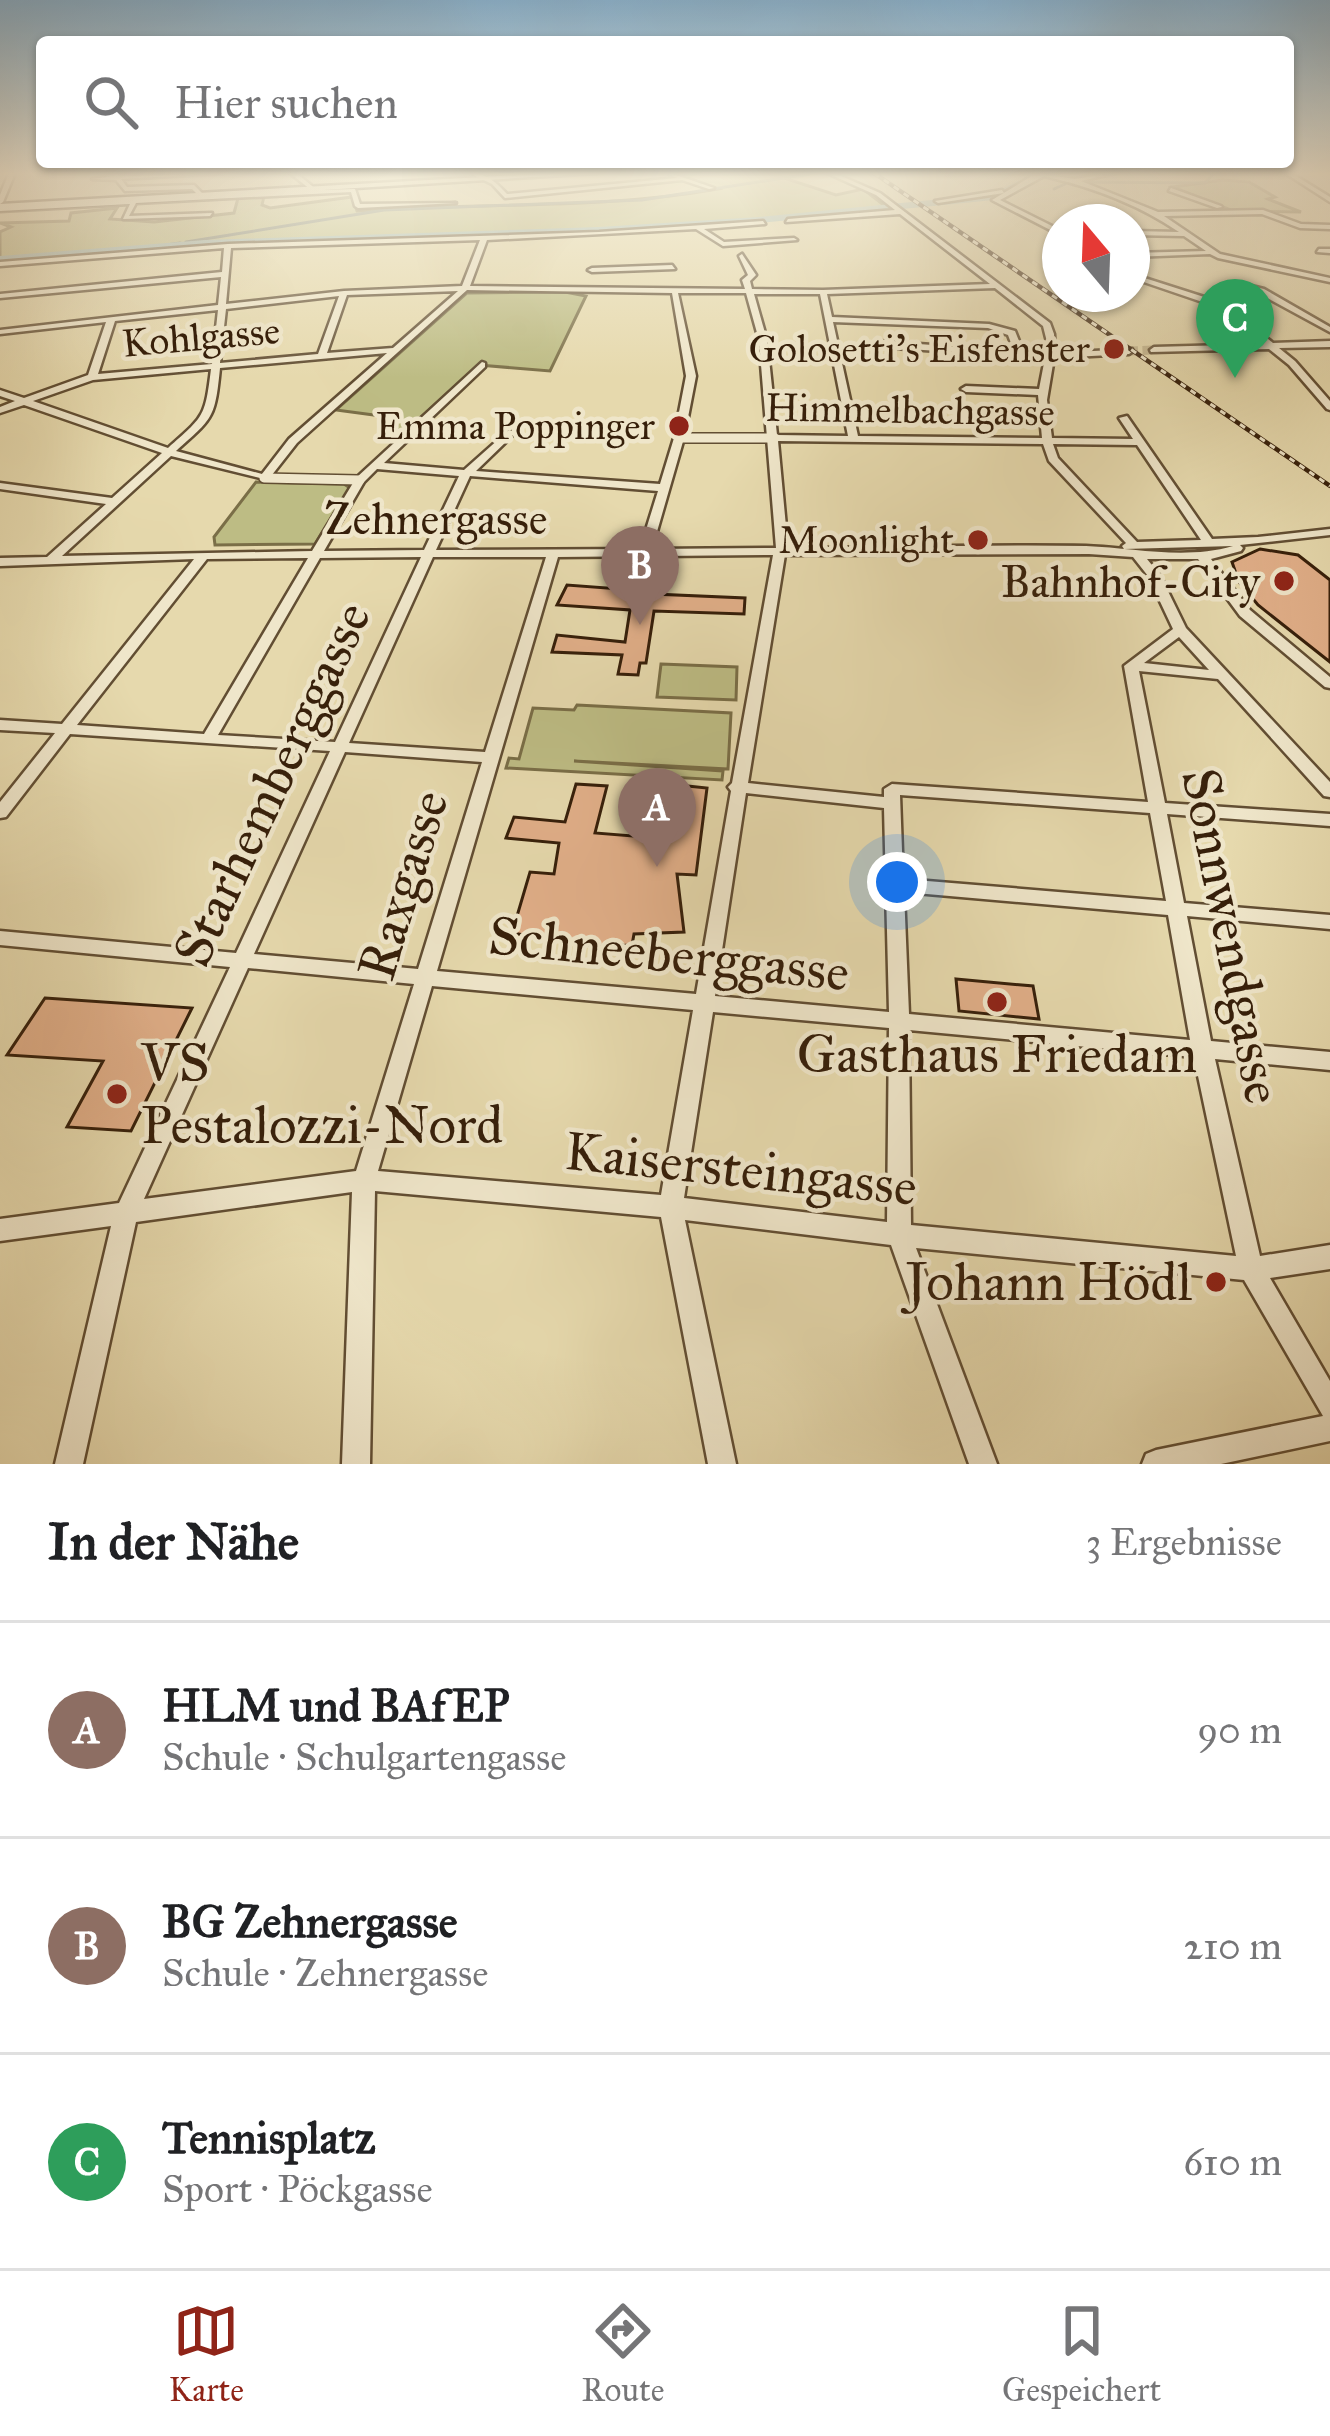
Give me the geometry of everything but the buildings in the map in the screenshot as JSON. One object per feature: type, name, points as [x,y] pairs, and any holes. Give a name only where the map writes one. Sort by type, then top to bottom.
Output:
[{"type":"street","points":[[0,264],[228,246],[378,241]]},
{"type":"street","points":[[264,478],[293,441],[465,288],[483,241]]},
{"type":"street","points":[[587,291],[598,241]]},
{"type":"street","points":[[719,241],[771,241]]},
{"type":"street","points":[[939,241],[1047,325],[1051,356],[1042,392],[1046,441],[1060,469],[1138,551],[1180,630],[1330,793]]},
{"type":"street","points":[[1194,241],[1210,253]]},
{"type":"street","points":[[51,560],[206,419],[217,365],[228,246]]},
{"type":"street","points":[[1319,251],[1330,251]]},
{"type":"street","points":[[1150,255],[1210,253],[1259,268],[1330,280]]},
{"type":"street","points":[[722,1464],[671,1207],[736,787],[782,547],[763,340],[746,293],[746,280],[752,275],[742,256]]},
{"type":"street","points":[[592,270],[672,267]]},
{"type":"street","points":[[0,296],[226,274]]},
{"type":"street","points":[[1150,282],[1223,306],[1292,363],[1330,406]]},
{"type":"street","points":[[1239,285],[1261,291],[1330,330]]},
{"type":"street","points":[[0,332],[344,293],[465,288],[675,294],[999,286]]},
{"type":"street","points":[[823,292],[854,439]]},
{"type":"street","points":[[322,356],[344,293]]},
{"type":"street","points":[[645,554],[692,376],[675,294]]},
{"type":"street","points":[[829,319],[989,326],[1012,333],[1019,353]]},
{"type":"street","points":[[92,376],[112,320]]},
{"type":"street","points":[[878,344],[1051,356],[1129,351]]},
{"type":"street","points":[[1154,350],[1330,344]]},
{"type":"street","name":"Kohlgasse","points":[[0,410],[92,376],[394,350]]},
{"type":"street","points":[[208,739],[360,480],[482,365]]},
{"type":"street","points":[[966,389],[1042,392]]},
{"type":"street","points":[[0,393],[171,453],[264,478],[360,480]]},
{"type":"street","points":[[1124,418],[1212,549],[1217,573],[1245,613],[1330,684]]},
{"type":"street","points":[[465,475],[509,433]]},
{"type":"street","name":"Himmelbachgasse","points":[[679,438],[1141,442]]},
{"type":"street","points":[[375,466],[663,488]]},
{"type":"street","name":"Starhemberggasse","points":[[69,1464],[125,1213],[465,475]]},
{"type":"street","points":[[0,486],[116,502]]},
{"type":"street","points":[[1138,551],[1212,549],[1330,532]]},
{"type":"street","points":[[1138,551],[1212,549]]},
{"type":"street","name":"Zehnergasse","points":[[0,562],[204,555],[1138,551]]},
{"type":"street","name":"Raxgasse","points":[[356,1464],[364,1180],[422,975],[553,553]]},
{"type":"street","points":[[0,813],[204,555]]},
{"type":"street","points":[[1131,666],[1180,630]]},
{"type":"street","points":[[1131,666],[1218,675]]},
{"type":"street","name":"Sonnwendgasse","points":[[1131,666],[1202,1048],[1251,1269],[1330,1406]]},
{"type":"street","points":[[0,725],[488,758]]},
{"type":"street","points":[[736,787],[1330,820]]},
{"type":"street","points":[[892,796],[899,1235],[982,1464]]},
{"type":"street","points":[[894,885],[1330,922]]},
{"type":"street","name":"Schneeberggasse","points":[[0,938],[1330,1061]]},
{"type":"street","name":"Kaisersteingasse","points":[[0,1230],[364,1180],[671,1207],[899,1235],[1251,1269],[1330,1257]]},
{"type":"street","points":[[1156,1464],[1330,1428]]},
{"type":"shaded area","points":[[0,241],[371,241],[222,249],[0,263]]},
{"type":"shaded area","points":[[467,293],[586,296],[550,371],[479,365],[402,434],[384,433],[396,418],[336,410]]},
{"type":"shaded area","points":[[256,482],[344,484],[350,488],[315,544],[215,545],[214,537]]},
{"type":"shaded area","points":[[661,664],[737,667],[736,700],[657,697]]},
{"type":"shaded area","points":[[577,705],[731,713],[728,769],[574,761],[723,771],[722,780],[506,768],[509,758],[519,759],[533,708],[574,710]]},
{"type":"waterway","points":[[186,242],[190,241]]},
{"type":"waterway","points":[[0,260],[286,241]]},
{"type":"waterway","points":[[153,247],[180,243]]},
{"type":"tunnel","points":[[1129,351],[1154,350]]},
{"type":"railway","points":[[974,241],[1330,486]]},
{"type":"place","name":"Golosetti's Eisfenster","points":[[1114,349]]},
{"type":"place","name":"Tennisplatz","points":[[1235,378]]},
{"type":"place","name":"Emma Poppinger","points":[[679,426]]},
{"type":"place","name":"Moonlight","points":[[978,540]]},
{"type":"place","name":"Bahnhof-City","points":[[1284,581]]},
{"type":"place","name":"BG Zehnergasse","points":[[640,625]]},
{"type":"place","name":"HLM und BAfEP","points":[[657,867]]},
{"type":"place","name":"Gasthaus Friedam","points":[[997,1002]]},
{"type":"place","name":"VS Pestalozzi-Nord","points":[[117,1094]]},
{"type":"place","name":"Johann Hödl","points":[[1216,1282]]}]
